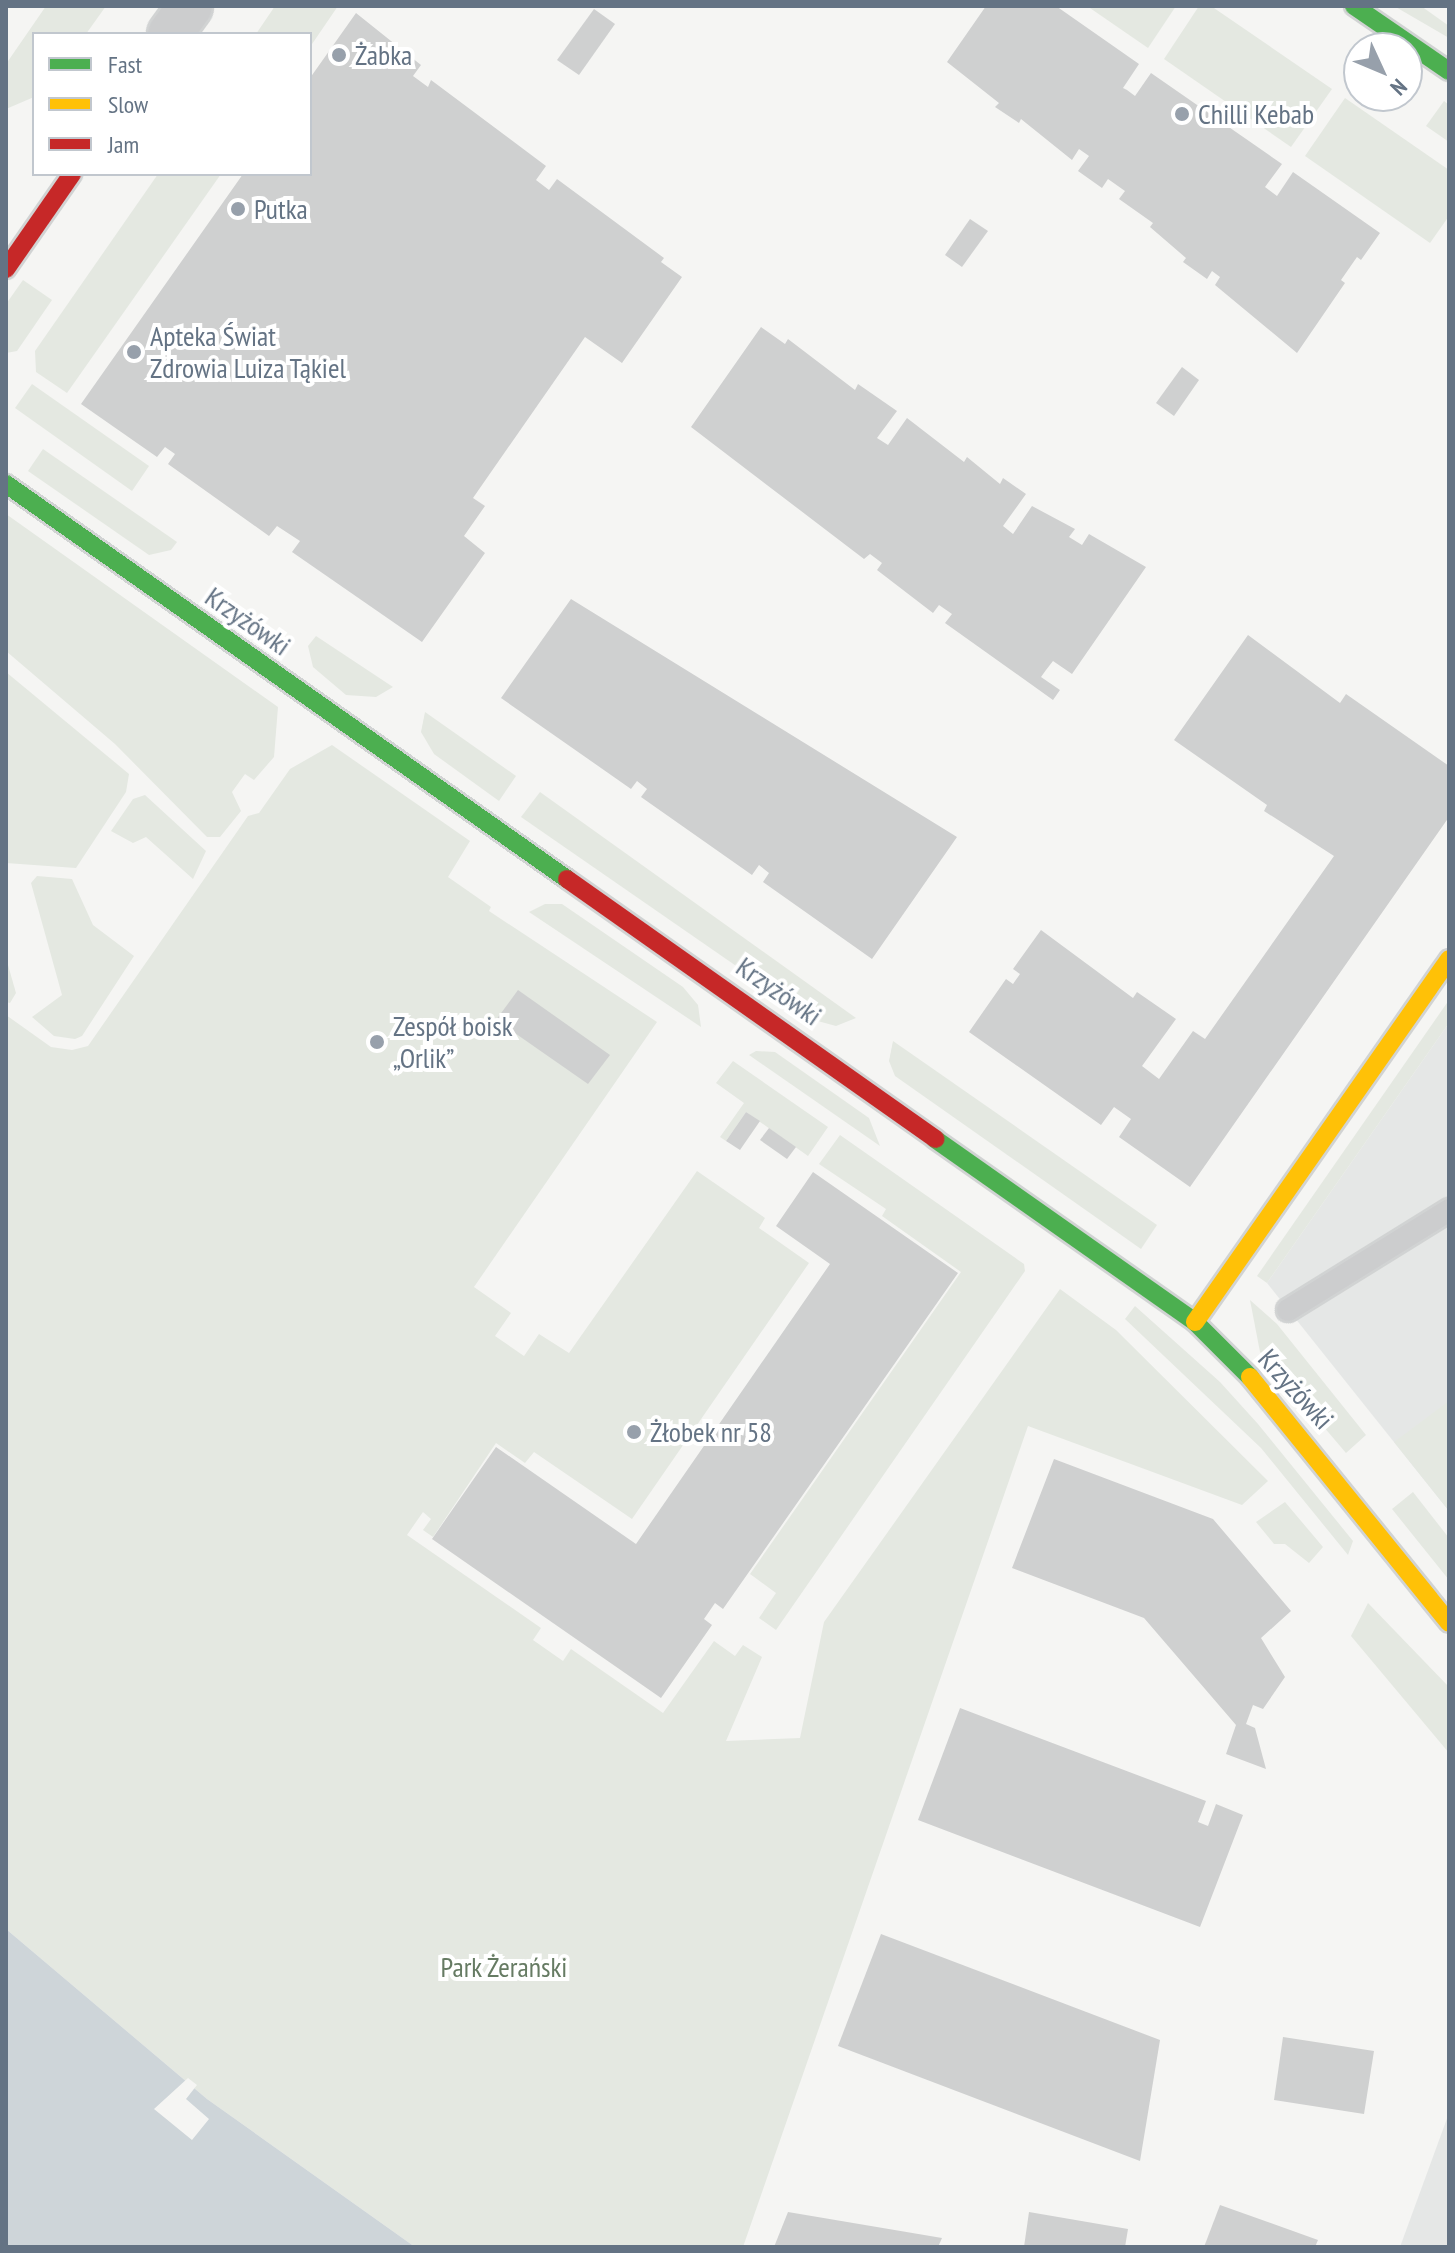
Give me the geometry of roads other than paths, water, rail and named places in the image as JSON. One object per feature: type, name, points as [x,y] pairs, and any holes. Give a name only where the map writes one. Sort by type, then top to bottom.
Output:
[{"type":"street","points":[[171,32],[190,6]]},
{"type":"street","points":[[1354,6],[1449,71]]},
{"type":"street","points":[[6,269],[71,176]]},
{"type":"street","name":"Krzyżówki","points":[[6,484],[1195,1322],[1291,1423],[1449,1623]]},
{"type":"street","points":[[1195,1322],[1449,959]]},
{"type":"lane","points":[[1288,1310],[1449,1210]]},
{"type":"place","name":"Żabka","points":[[339,55]]},
{"type":"place","name":"Chilli Kebab","points":[[1182,114]]},
{"type":"place","name":"Putka","points":[[238,209]]},
{"type":"place","name":"Apteka Świat Zdrowia Luiza Tąkiel","points":[[134,352]]},
{"type":"place","name":"Zespół boisk „Orlik”","points":[[377,1042]]},
{"type":"place","name":"Żłobek nr 58","points":[[634,1432]]},
{"type":"park label","name":"Park Żerański","points":[[504,1967]]}]
